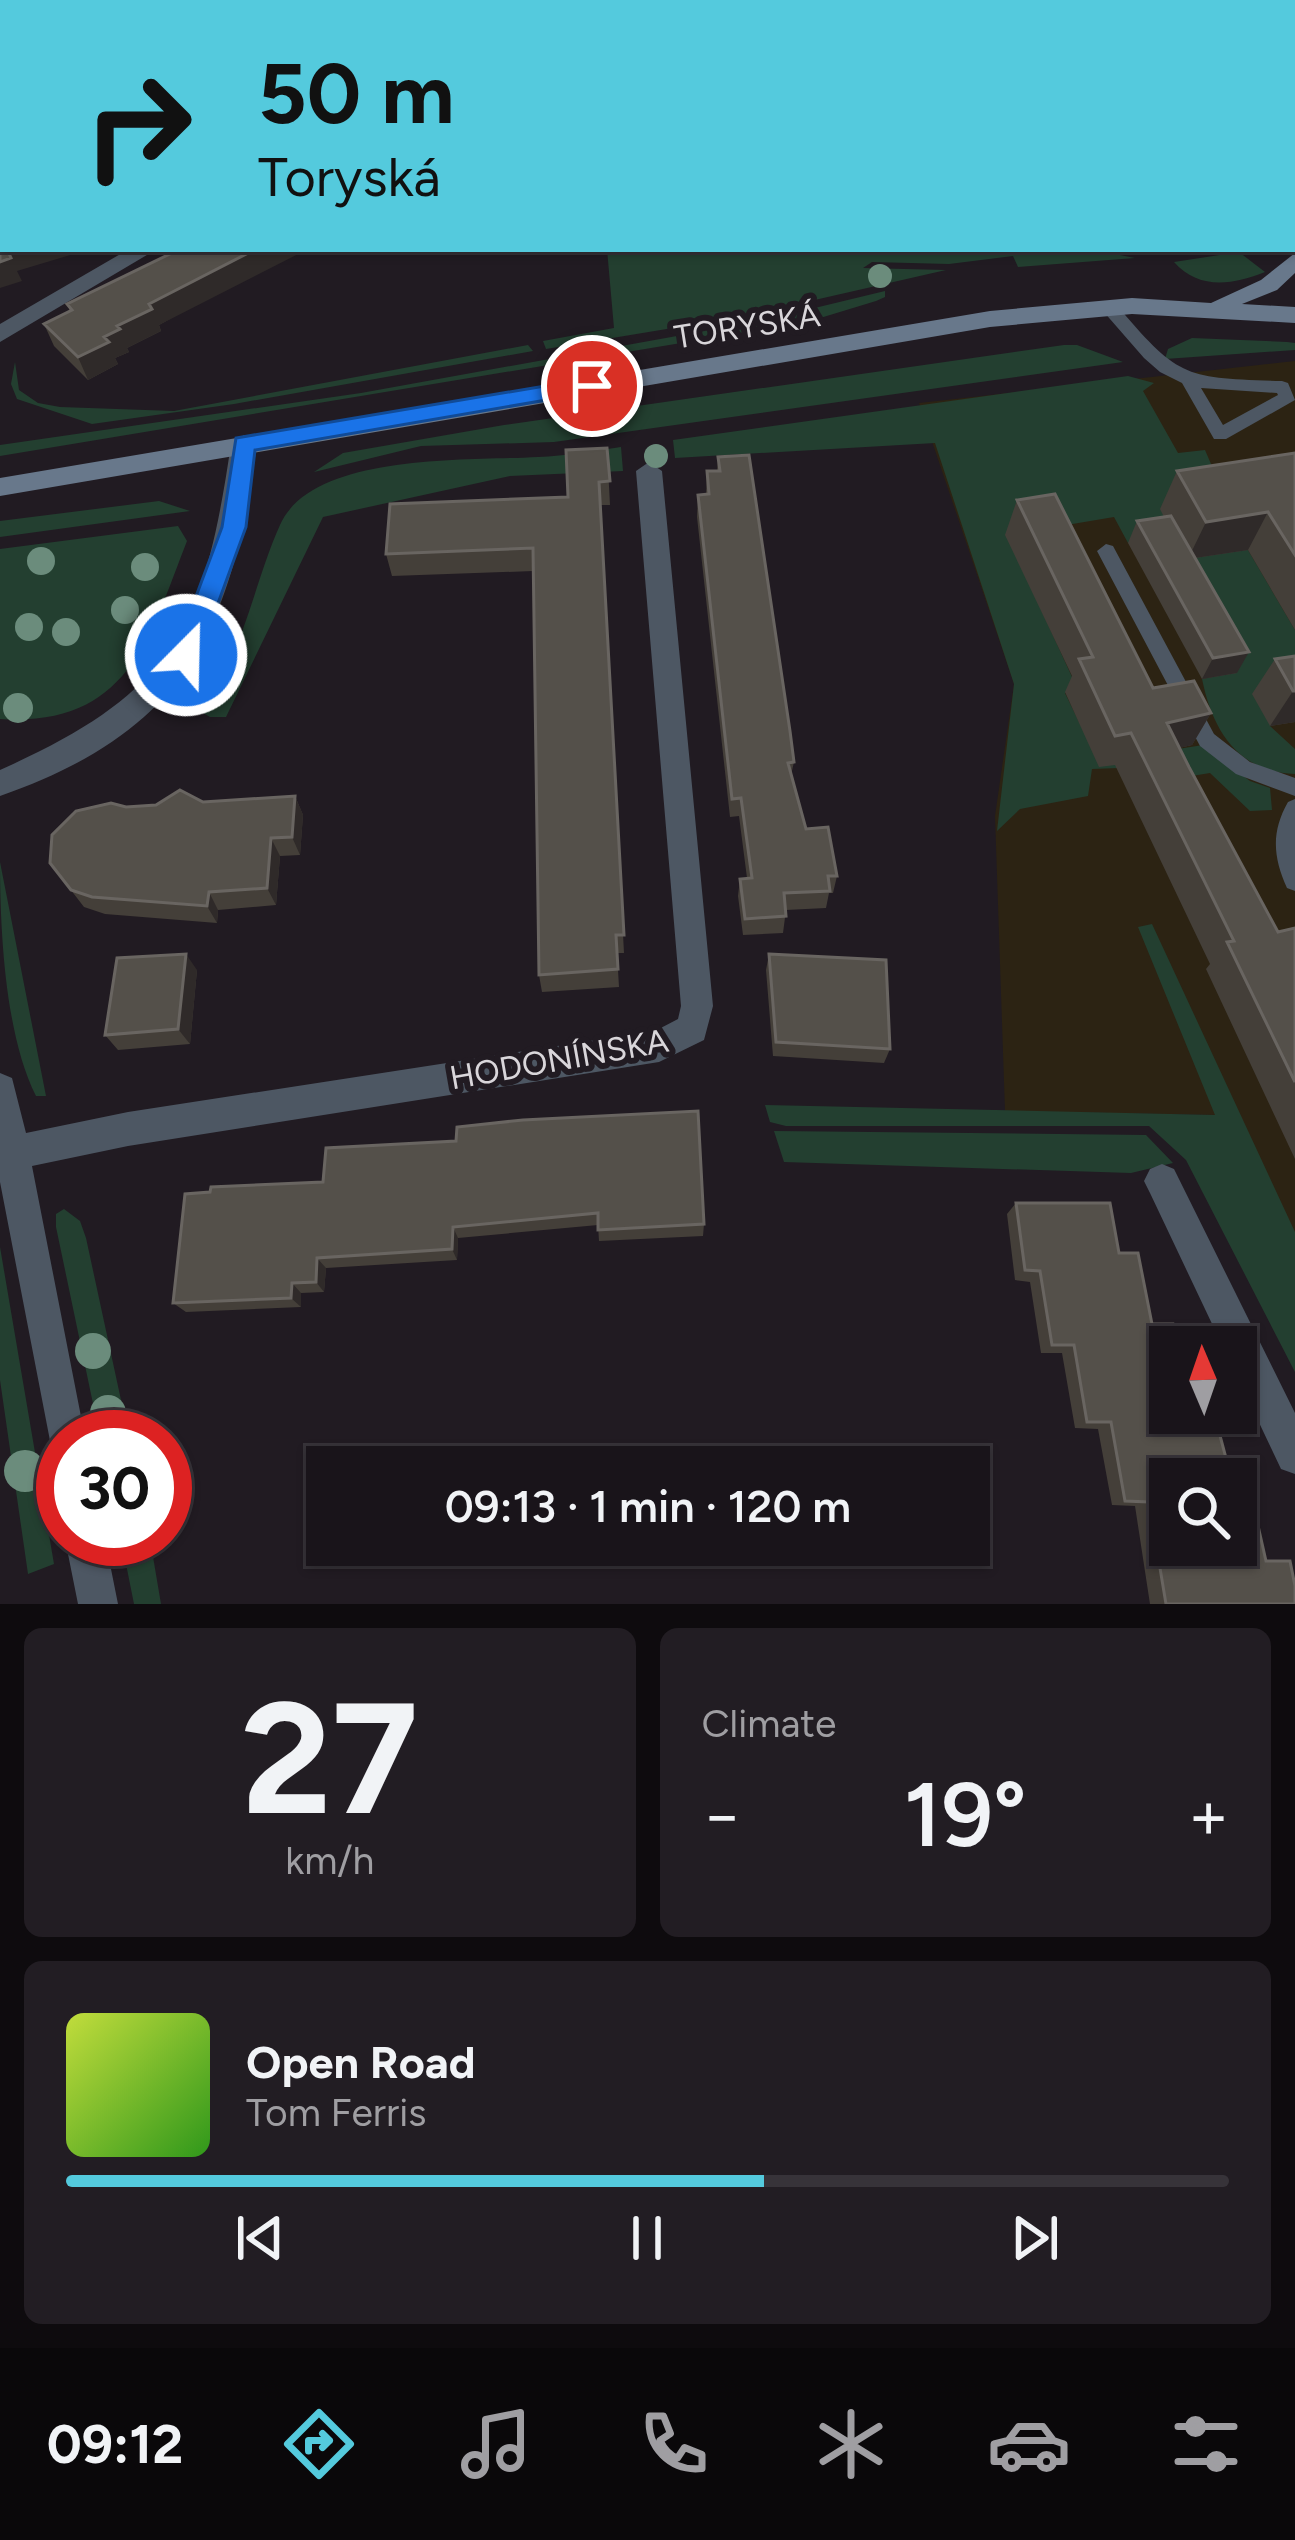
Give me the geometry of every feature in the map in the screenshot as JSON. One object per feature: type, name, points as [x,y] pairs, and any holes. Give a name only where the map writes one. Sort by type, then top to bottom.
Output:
[{"type":"street","points":[[0,334],[141,252]]},
{"type":"street","points":[[1211,308],[1269,285],[1295,260]]},
{"type":"street","name":"TORYSKÁ","points":[[0,487],[970,322],[1109,307],[1295,315]]},
{"type":"street","points":[[0,783],[102,736],[173,675],[199,628],[226,554],[244,444]]},
{"type":"street","name":"HODONÍNSKA","points":[[6,1154],[128,1129],[659,1046],[692,1029],[697,1006],[649,471]]},
{"type":"street","points":[[0,1089],[6,1154],[60,1410]]},
{"type":"street","points":[[1162,1181],[1295,1456]]},
{"type":"street","points":[[90,1566],[98,1604]]},
{"type":"lane","points":[[1109,307],[1157,366],[1190,384],[1282,387],[1288,397],[1220,434],[1190,384]]},
{"type":"lane","points":[[1106,551],[1207,740],[1243,768],[1295,787]]},
{"type":"lane","points":[[1295,808],[1286,825],[1286,843],[1295,880]]},
{"type":"shaded area","points":[[1295,361],[1295,1296],[1216,1115],[1005,1111],[995,816],[1014,684],[919,403]]},
{"type":"green space","points":[[607,252],[1105,252],[1135,258],[1018,267],[1013,256],[949,264],[872,262],[863,268],[946,270],[745,316],[546,349],[543,341],[614,328]]},
{"type":"green space","points":[[1239,252],[1265,272],[1240,280],[1205,281],[1174,262]]},
{"type":"green space","points":[[885,291],[885,297],[876,301],[807,322],[0,456],[0,445],[361,393],[765,320]]},
{"type":"green space","points":[[1192,338],[1287,342],[1295,343],[1295,350],[1165,359],[1168,349]]},
{"type":"green space","points":[[528,345],[533,351],[234,404],[92,424],[17,399],[11,384],[15,362],[19,390],[38,403],[174,411]]},
{"type":"green space","points":[[1064,345],[1123,362],[554,442],[421,446],[314,472],[343,453],[504,425]]},
{"type":"green space","points":[[1128,376],[1154,383],[1143,391],[1178,453],[1205,450],[1248,550],[1295,630],[1295,688],[1270,726],[1295,749],[1295,774],[1258,765],[1221,731],[1202,679],[1237,672],[1161,537],[1128,543],[1114,517],[1007,535],[1078,690],[1065,693],[1079,722],[1109,760],[1203,745],[1250,781],[1270,788],[1272,810],[1250,811],[1210,773],[1161,781],[1145,767],[1092,769],[1088,796],[1020,809],[997,831],[1014,684],[935,443],[675,458],[673,440]]},
{"type":"green space","points":[[621,447],[623,471],[510,476],[323,517],[226,717],[210,717],[198,710],[237,645],[280,525],[298,501],[325,484],[396,465]]},
{"type":"green space","points":[[159,501],[190,511],[0,537],[0,521]]},
{"type":"green space","points":[[178,526],[187,541],[160,611],[128,669],[106,692],[78,708],[44,718],[0,719],[0,549]]},
{"type":"green space","points":[[0,862],[46,1096],[36,1096],[11,1013]]},
{"type":"green space","points":[[1152,924],[1295,1232],[1295,1372],[1186,1160],[1149,1126],[786,1126],[770,1122],[765,1105],[1215,1115],[1138,927]]},
{"type":"green space","points":[[774,1131],[1146,1135],[1173,1163],[1131,1173],[784,1162]]},
{"type":"green space","points":[[64,1209],[80,1221],[86,1238],[123,1410],[94,1410],[56,1214]]},
{"type":"green space","points":[[0,1247],[36,1458],[36,1566],[49,1566],[28,1574],[0,1380]]},
{"type":"green space","points":[[126,1566],[155,1566],[161,1604],[134,1604]]},
{"type":"building","points":[[174,252],[250,252],[149,304],[152,309],[104,337],[109,342],[78,357],[44,324],[72,310],[67,304]]},
{"type":"building","points":[[607,448],[610,481],[599,482],[624,935],[616,935],[618,969],[539,975],[533,548],[386,554],[390,504],[568,497],[566,450]]},
{"type":"building","points":[[1295,453],[1295,555],[1268,512],[1206,522],[1177,471]]},
{"type":"building","points":[[749,455],[794,762],[788,763],[806,829],[828,827],[837,876],[828,876],[830,891],[784,893],[786,916],[745,919],[740,879],[752,878],[741,798],[732,799],[698,495],[709,494],[707,471],[720,471],[718,457]]},
{"type":"building","points":[[1055,494],[1153,688],[1194,681],[1211,713],[1167,723],[1278,932],[1295,928],[1295,1082],[1227,942],[1234,941],[1131,733],[1115,736],[1079,659],[1093,657],[1017,500]]},
{"type":"building","points":[[1171,516],[1249,652],[1213,658],[1137,521]]},
{"type":"building","points":[[1295,656],[1295,691],[1293,691],[1275,659]]},
{"type":"building","points":[[180,790],[203,802],[295,796],[292,837],[271,838],[267,888],[209,892],[207,906],[92,897],[71,890],[50,863],[52,835],[76,811],[111,803],[156,805]]},
{"type":"building","points":[[186,954],[178,1029],[105,1035],[117,958]]},
{"type":"building","points":[[769,954],[886,960],[890,1049],[776,1042]]},
{"type":"building","points":[[698,1111],[704,1224],[598,1230],[598,1213],[453,1227],[452,1249],[317,1258],[316,1282],[292,1283],[291,1298],[173,1303],[185,1194],[210,1192],[211,1187],[323,1182],[326,1148],[456,1141],[457,1127],[523,1120]]},
{"type":"building","points":[[1016,1203],[1110,1203],[1119,1253],[1138,1253],[1152,1324],[1173,1326],[1149,1326],[1149,1434],[1220,1434],[1226,1458],[1149,1458],[1149,1502],[1125,1501],[1111,1422],[1087,1422],[1074,1345],[1052,1345],[1040,1271],[1025,1270]]},
{"type":"building","points":[[1257,1521],[1266,1561],[1290,1561],[1295,1604],[1166,1604],[1160,1566],[1257,1566]]},
{"type":"route","points":[[186,655],[234,527],[244,444],[592,386]]}]
